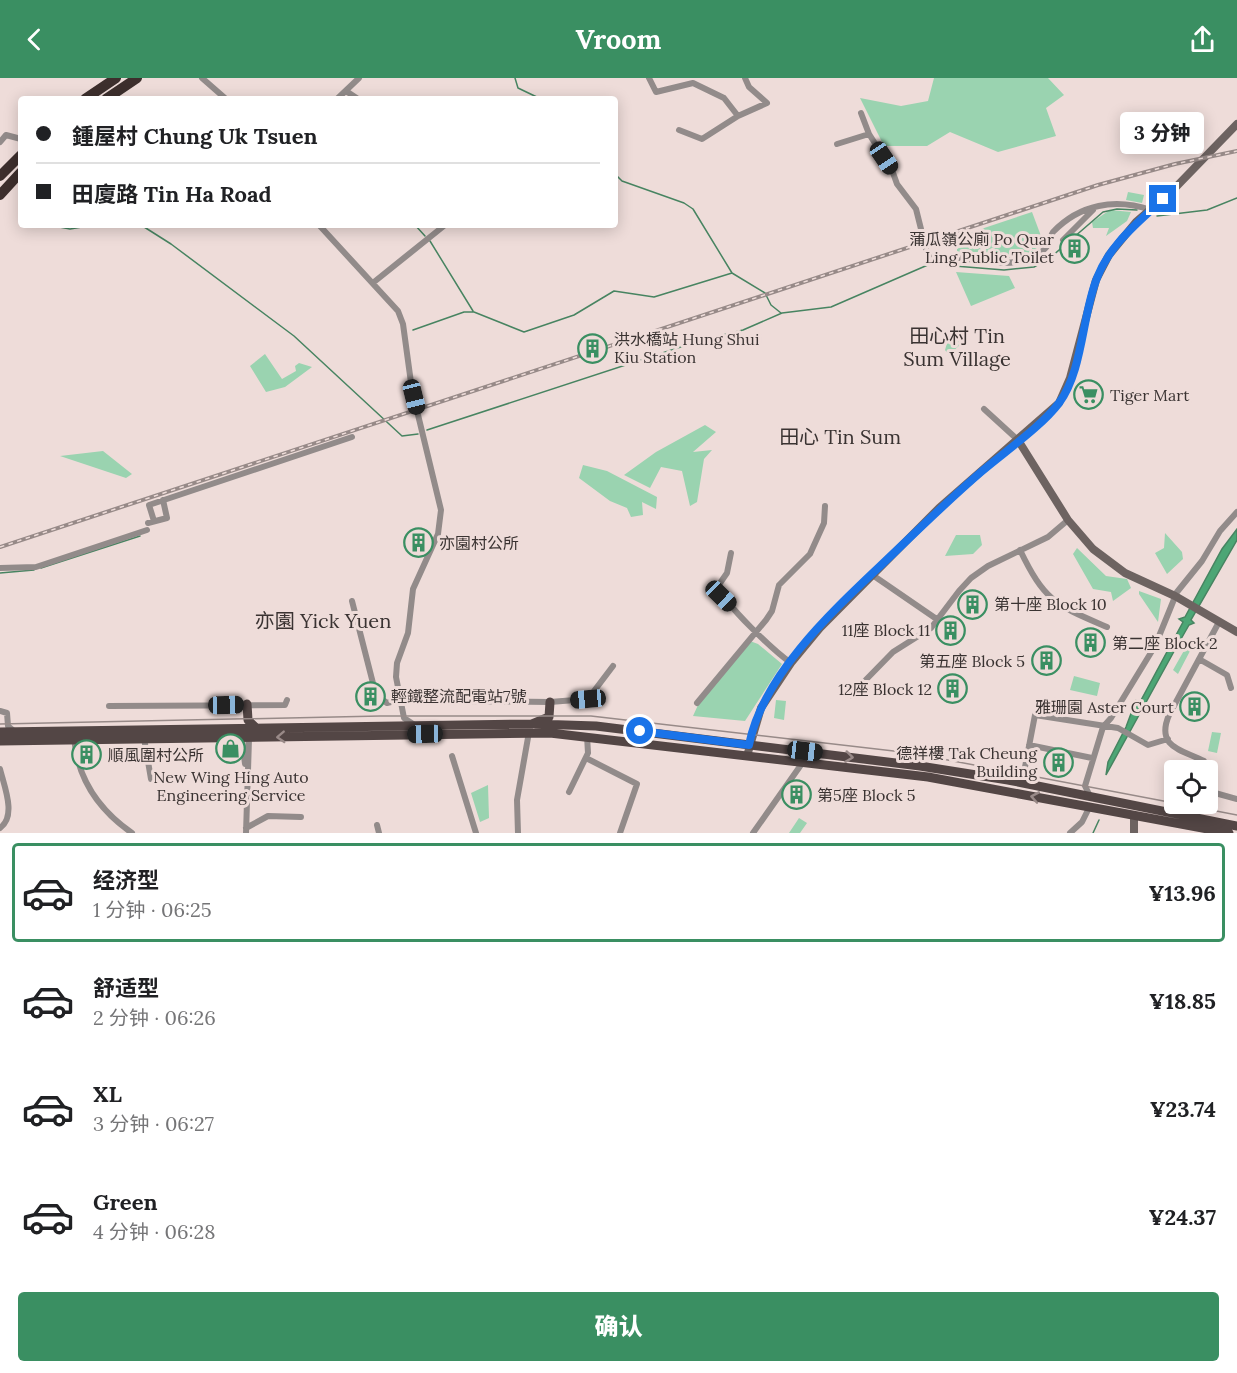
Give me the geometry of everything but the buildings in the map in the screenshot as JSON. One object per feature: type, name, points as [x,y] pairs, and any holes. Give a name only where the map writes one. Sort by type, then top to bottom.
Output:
[{"type":"highway","points":[[89,96],[116,78]]},
{"type":"highway","points":[[110,96],[136,78]]},
{"type":"highway","points":[[0,176],[18,158]]},
{"type":"highway","points":[[0,195],[18,175]]},
{"type":"main road","points":[[549,717],[550,702]]},
{"type":"main road","points":[[246,739],[247,704]]},
{"type":"main road","points":[[549,717],[558,725]]},
{"type":"main road","points":[[532,728],[549,717]]},
{"type":"main road","points":[[5,733],[72,735],[245,727],[388,725],[587,731],[749,745],[920,766],[1066,792],[1091,803],[1134,816],[1229,833]]},
{"type":"main road","points":[[5,733],[246,739],[532,728],[558,725],[747,756],[928,777],[1091,803],[1113,803],[1237,826]]},
{"type":"main road","points":[[1113,803],[1130,811],[1134,816]]},
{"type":"main road","points":[[1134,816],[1138,809],[1146,808]]},
{"type":"street","points":[[202,78],[223,96]]},
{"type":"street","points":[[340,96],[359,78]]},
{"type":"street","points":[[649,78],[656,92],[693,83],[724,98],[738,117]]},
{"type":"street","points":[[679,130],[702,139],[766,103],[749,87],[745,78]]},
{"type":"street","points":[[346,91],[354,96]]},
{"type":"street","points":[[861,113],[869,134],[892,170],[897,184],[916,209],[928,257],[956,256],[1019,262],[1042,250],[1048,244],[1051,234],[1073,216],[1110,203],[1149,212]]},
{"type":"street","points":[[747,756],[761,708],[791,663],[871,574],[939,508],[1055,408],[1064,395],[1096,280],[1109,255],[1136,222],[1149,212],[1237,124]]},
{"type":"street","points":[[837,144],[869,134]]},
{"type":"street","points":[[0,142],[6,135],[18,138]]},
{"type":"street","points":[[1063,240],[1093,210]]},
{"type":"street","points":[[322,228],[374,282],[398,311],[405,338],[412,390],[441,510],[438,534],[413,589],[408,633],[397,663],[396,677],[404,718],[415,726]]},
{"type":"street","points":[[374,282],[441,228]]},
{"type":"street","points":[[984,410],[1018,440],[1068,520],[1108,562],[1135,578],[1175,596],[1237,632]]},
{"type":"street","points":[[163,500],[168,516],[151,522],[148,505],[163,500],[352,437]]},
{"type":"street","points":[[697,703],[772,611],[779,585],[810,554],[824,524],[825,506]]},
{"type":"street","points":[[1070,833],[1082,822],[1091,803],[1085,786],[1103,727],[1111,718],[1155,646],[1175,596],[1202,561],[1220,531],[1237,512]]},
{"type":"street","points":[[851,695],[880,663],[938,620],[958,591],[971,579],[1020,550],[1048,537],[1068,520]]},
{"type":"street","points":[[0,568],[36,567],[147,531]]},
{"type":"street","points":[[1020,550],[1035,580],[1050,598],[1062,608],[1107,627]]},
{"type":"street","points":[[731,553],[727,573],[718,586],[721,596],[762,640],[791,663]]},
{"type":"street","points":[[871,574],[938,620]]},
{"type":"street","points":[[352,601],[378,699],[387,703],[402,699]]},
{"type":"street","points":[[1201,760],[1181,753],[1168,739],[1167,721],[1199,659],[1215,620]]},
{"type":"street","points":[[1199,659],[1227,675],[1231,688]]},
{"type":"street","points":[[452,701],[550,702],[588,699],[613,666]]},
{"type":"street","points":[[109,706],[285,705],[287,700]]},
{"type":"street","points":[[0,711],[7,713],[5,733]]},
{"type":"street","points":[[1025,765],[1035,714],[1118,728],[1151,746],[1168,739]]},
{"type":"street","points":[[388,725],[404,718]]},
{"type":"street","points":[[518,833],[517,800],[532,728]]},
{"type":"street","points":[[569,792],[588,753],[587,731]]},
{"type":"street","points":[[72,735],[84,779],[93,796],[132,833]]},
{"type":"street","points":[[144,738],[151,779]]},
{"type":"street","points":[[246,739],[246,830]]},
{"type":"street","points":[[1029,745],[1092,758]]},
{"type":"street","points":[[452,756],[476,833]]},
{"type":"street","points":[[586,758],[637,784],[620,833]]},
{"type":"street","points":[[753,833],[803,762]]},
{"type":"street","points":[[0,770],[8,813],[4,825],[0,828]]},
{"type":"street","points":[[1066,792],[1079,790],[1085,786]]},
{"type":"street","points":[[1218,794],[1237,799]]},
{"type":"street","points":[[246,830],[268,816],[301,817]]},
{"type":"street","points":[[1134,816],[1134,833]]},
{"type":"street","points":[[377,825],[379,833]]},
{"type":"shaded area","points":[[934,78],[1048,78],[1064,95],[1046,108],[1056,136],[998,152],[950,132],[927,146],[884,146],[860,98],[901,106],[928,101]]},
{"type":"shaded area","points":[[1128,192],[1144,195],[1142,203],[1126,200]]},
{"type":"shaded area","points":[[1110,210],[1131,212],[1127,221],[1106,236],[1109,228],[1093,228],[1092,222]]},
{"type":"shaded area","points":[[1032,212],[1044,244],[1034,251],[1013,258],[991,258],[957,253],[957,237]]},
{"type":"shaded area","points":[[956,272],[1009,276],[1015,288],[971,306]]},
{"type":"shaded area","points":[[951,330],[962,343],[949,355],[945,350]]},
{"type":"shaded area","points":[[265,354],[282,379],[296,371],[295,366],[299,363],[312,367],[285,387],[266,392],[250,366]]},
{"type":"shaded area","points":[[705,425],[716,432],[693,452],[712,450],[704,459],[697,502],[690,506],[682,471],[661,467],[650,488],[624,475],[656,452]]},
{"type":"shaded area","points":[[103,451],[132,474],[126,478],[60,456]]},
{"type":"shaded area","points":[[583,465],[607,471],[657,497],[656,509],[642,502],[643,515],[631,517],[627,508],[610,501],[579,478]]},
{"type":"shaded area","points":[[1237,529],[1237,540],[1191,620],[1194,623],[1189,625],[1106,775],[1108,762],[1126,727],[1136,700],[1140,702],[1183,622],[1179,619],[1185,617],[1222,549]]},
{"type":"shaded area","points":[[1165,533],[1182,552],[1183,559],[1167,574],[1155,553],[1164,548]]},
{"type":"shaded area","points":[[956,535],[980,535],[982,545],[973,554],[945,556]]},
{"type":"shaded area","points":[[1077,548],[1106,576],[1127,579],[1131,588],[1113,601],[1111,592],[1093,589],[1073,554]]},
{"type":"shaded area","points":[[1139,591],[1161,599],[1158,622],[1139,594]]},
{"type":"shaded area","points":[[750,641],[758,644],[782,664],[745,721],[693,716],[698,705]]},
{"type":"shaded area","points":[[1186,647],[1190,651],[1178,674],[1173,670]]},
{"type":"shaded area","points":[[1074,676],[1100,683],[1097,696],[1070,690]]},
{"type":"shaded area","points":[[776,700],[786,701],[784,720],[774,718]]},
{"type":"shaded area","points":[[1212,732],[1221,733],[1217,753],[1208,751]]},
{"type":"shaded area","points":[[488,785],[489,818],[480,822],[471,793]]},
{"type":"shaded area","points":[[799,818],[807,823],[800,833],[789,833]]},
{"type":"waterway","points":[[515,78],[518,88],[535,96]]},
{"type":"waterway","points":[[618,177],[622,181],[684,203],[693,209],[732,273],[765,293],[771,305],[781,313]]},
{"type":"waterway","points":[[1157,216],[1207,210],[1237,198]]},
{"type":"waterway","points":[[427,430],[699,341],[743,330],[782,313],[831,307],[930,264],[1004,270],[1034,267],[1051,257],[1103,212],[1117,209],[1137,210]]},
{"type":"waterway","points":[[65,228],[76,228]]},
{"type":"waterway","points":[[146,228],[171,244],[294,336],[402,436],[418,434]]},
{"type":"waterway","points":[[418,228],[425,236]]},
{"type":"waterway","points":[[430,241],[473,311]]},
{"type":"waterway","points":[[413,330],[464,312],[474,312],[524,332],[574,315],[614,291],[654,297],[732,273]]},
{"type":"waterway","points":[[41,568],[140,536]]},
{"type":"waterway","points":[[0,573],[34,570]]},
{"type":"waterway","points":[[1093,833],[1099,820]]},
{"type":"tram line","points":[[0,724],[380,716],[591,716],[911,753],[1164,801]]},
{"type":"tram line","points":[[1218,811],[1237,815]]},
{"type":"railway","points":[[0,547],[1098,185],[1175,164],[1237,151]]},
{"type":"place","name":"蒲瓜嶺公廁 Po Quar Ling Public Toilet","points":[[1075,248]]},
{"type":"place","name":"洪水橋站 Hung Shui Kiu Station","points":[[593,348]]},
{"type":"place","name":"Tiger Mart","points":[[1089,395]]},
{"type":"place","name":"亦園村公所","points":[[418,543]]},
{"type":"place","name":"第十座 Block 10","points":[[973,604]]},
{"type":"place","name":"11座 Block 11","points":[[951,630]]},
{"type":"place","name":"第二座 Block 2","points":[[1091,643]]},
{"type":"place","name":"第五座 Block 5","points":[[1046,661]]},
{"type":"place","name":"12座 Block 12","points":[[953,689]]},
{"type":"place","name":"輕鐵整流配電站7號","points":[[370,696]]},
{"type":"place","name":"雅珊園 Aster Court","points":[[1195,707]]},
{"type":"place","name":"New Wing Hing Auto Engineering Service","points":[[231,749]]},
{"type":"place","name":"順風圍村公所","points":[[87,755]]},
{"type":"place","name":"德祥樓 Tak Cheung Building","points":[[1058,762]]},
{"type":"place","name":"第5座 Block 5","points":[[796,795]]},
{"type":"district","name":"田心村 Tin Sum Village","points":[[957,346]]},
{"type":"district","name":"田心 Tin Sum","points":[[840,436]]},
{"type":"district","name":"亦園 Yick Yuen","points":[[323,620]]},
{"type":"route","points":[[640,731],[749,745],[755,720],[766,699],[791,663],[832,614],[939,508],[1059,403],[1066,391],[1101,268],[1136,222],[1163,199]]}]
